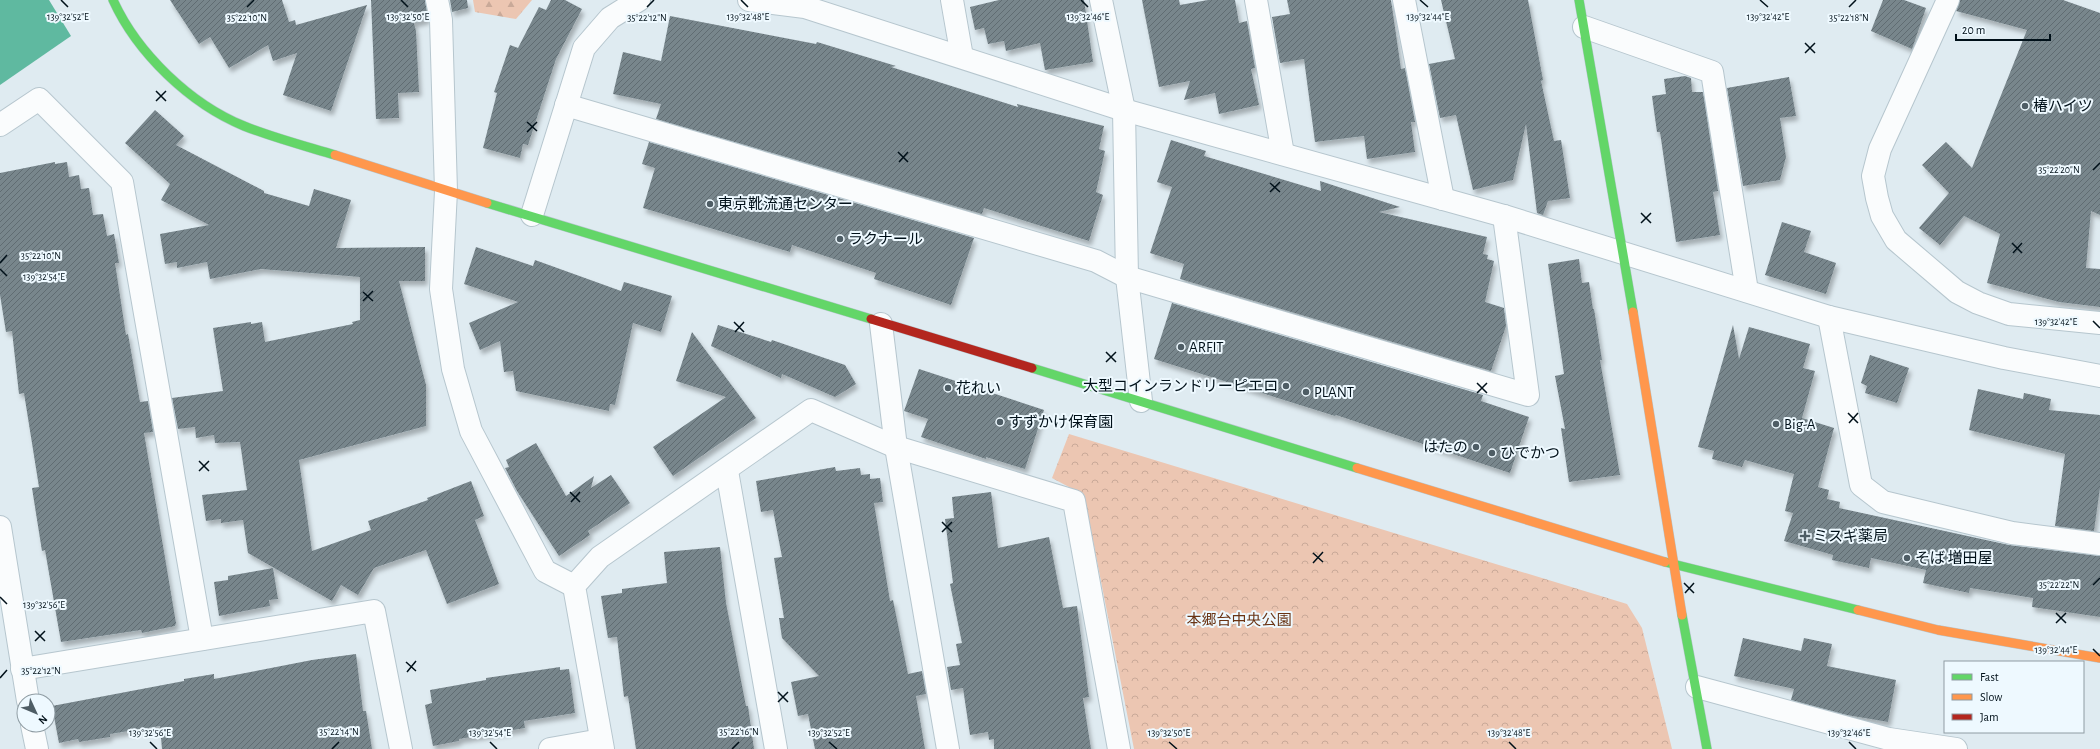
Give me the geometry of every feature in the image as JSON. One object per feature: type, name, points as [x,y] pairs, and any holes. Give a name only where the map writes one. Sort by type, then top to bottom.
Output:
[{"type":"street","points":[[113,0],[122,20],[155,63],[202,104],[244,126],[446,191],[532,215],[881,324],[1141,401],[1674,565],[1938,630],[2100,658]]},
{"type":"street","points":[[437,0],[441,20],[446,191],[440,289],[453,369],[471,431],[545,571],[574,586]]},
{"type":"street","points":[[532,215],[584,48],[610,18],[639,0]]},
{"type":"street","points":[[749,0],[804,4],[1124,110],[1504,216],[1829,317],[2004,358],[2100,376]]},
{"type":"street","points":[[952,0],[962,57]]},
{"type":"street","points":[[1101,0],[1124,110],[1127,276],[1141,401]]},
{"type":"street","points":[[1256,0],[1283,154]]},
{"type":"street","points":[[1404,0],[1443,199]]},
{"type":"street","points":[[1579,0],[1624,253],[1674,565],[1707,749]]},
{"type":"street","points":[[1948,0],[1880,150],[1874,176],[1877,198],[1882,216],[1896,240],[1957,292],[1978,303],[2009,314],[2100,322]]},
{"type":"street","points":[[1584,27],[1712,72],[1747,291]]},
{"type":"street","points":[[0,125],[39,99],[122,182],[202,640]]},
{"type":"street","points":[[566,105],[1096,261],[1127,276],[1528,395],[1504,216]]},
{"type":"street","points":[[1829,317],[1861,485],[1884,502],[1891,504],[2012,533],[2100,544]]},
{"type":"street","points":[[881,324],[896,447],[948,749]]},
{"type":"street","points":[[574,586],[600,557],[727,471],[811,410],[896,447],[1074,501],[1119,749]]},
{"type":"street","points":[[727,471],[776,749]]},
{"type":"street","points":[[0,527],[26,693]]},
{"type":"street","points":[[550,749],[602,745],[574,586]]},
{"type":"street","points":[[22,669],[374,611],[401,749]]},
{"type":"street","points":[[1697,687],[1890,744],[1956,749]]},
{"type":"street","points":[[34,733],[37,749]]},
{"type":"green space","points":[[473,0],[532,0],[516,19],[475,12]]},
{"type":"green space","name":"本郷台中央公園","points":[[1069,434],[1627,604],[1642,628],[1672,749],[1134,749],[1084,495],[1052,478]]},
{"type":"shaded area","points":[[0,0],[49,0],[71,36],[0,85]]},
{"type":"building","points":[[170,0],[282,0],[289,22],[295,20],[296,25],[367,5],[331,111],[283,95],[297,53],[273,61],[268,45],[229,68],[210,37],[199,44]]},
{"type":"building","points":[[371,0],[425,0],[428,19],[414,23],[416,31],[419,92],[398,93],[399,118],[376,119]]},
{"type":"building","points":[[450,0],[467,0],[468,8],[452,12]]},
{"type":"building","points":[[551,0],[565,0],[582,9],[556,59],[528,145],[523,144],[520,158],[483,148],[497,93],[494,92],[510,45],[518,48],[539,7],[546,10]]},
{"type":"building","points":[[999,0],[1084,0],[1093,62],[1045,70],[1040,43],[1006,51],[1004,41],[988,44],[984,28],[975,30],[970,7]]},
{"type":"building","points":[[1142,0],[1179,0],[1180,5],[1208,0],[1235,0],[1239,23],[1247,21],[1255,68],[1251,69],[1259,105],[1219,114],[1215,93],[1184,100],[1190,81],[1159,87]]},
{"type":"building","points":[[1287,0],[1391,0],[1401,69],[1405,68],[1415,122],[1411,122],[1415,152],[1367,159],[1364,136],[1315,142],[1304,59],[1280,63],[1272,17],[1290,14]]},
{"type":"building","points":[[1441,0],[1528,0],[1543,80],[1541,81],[1554,141],[1561,140],[1570,198],[1548,201],[1543,215],[1537,213],[1526,124],[1513,180],[1473,190],[1456,115],[1440,118],[1429,64],[1455,59]]},
{"type":"building","points":[[1883,0],[1904,0],[1926,8],[1912,49],[1871,31]]},
{"type":"building","points":[[1960,0],[2063,0],[2100,13],[2100,215],[2091,211],[2086,268],[2100,269],[2100,307],[2059,302],[1987,283],[2000,234],[1964,216],[1940,245],[1919,228],[1949,193],[1922,165],[1946,142],[1972,168],[2027,30],[1956,11]]},
{"type":"building","points":[[670,16],[816,44],[817,42],[896,66],[891,67],[1018,107],[1017,104],[1104,126],[1099,149],[1105,151],[1096,192],[1103,195],[1089,241],[984,208],[982,214],[656,119],[661,104],[613,94],[623,52],[661,61]]},
{"type":"building","points":[[1685,76],[1691,78],[1692,92],[1703,92],[1718,191],[1713,192],[1720,235],[1676,242],[1660,132],[1657,132],[1652,96],[1666,94],[1664,79]]},
{"type":"building","points":[[1789,77],[1796,116],[1780,118],[1786,157],[1780,180],[1743,186],[1727,88]]},
{"type":"building","points":[[155,110],[184,136],[176,145],[264,191],[264,193],[309,206],[314,189],[351,200],[336,248],[425,247],[425,281],[399,281],[426,385],[426,426],[299,460],[312,551],[371,530],[368,521],[428,500],[427,498],[471,481],[484,516],[475,520],[499,584],[447,604],[426,550],[374,568],[358,595],[341,585],[332,601],[248,553],[243,520],[221,523],[221,519],[206,521],[202,495],[247,490],[240,442],[215,443],[214,435],[196,438],[195,427],[178,429],[172,398],[223,391],[213,328],[251,322],[251,324],[262,322],[265,342],[353,324],[352,322],[360,320],[360,277],[261,269],[210,279],[207,262],[177,268],[177,262],[165,264],[160,234],[209,225],[161,200],[170,184],[125,143]]},
{"type":"building","points":[[1171,140],[1206,151],[1204,156],[1321,191],[1320,181],[1400,207],[1379,212],[1487,237],[1483,254],[1488,255],[1487,259],[1494,261],[1485,302],[1504,308],[1506,326],[1491,371],[1180,279],[1184,264],[1150,253],[1172,187],[1157,182]]},
{"type":"building","points":[[649,142],[974,238],[951,305],[874,279],[876,273],[792,245],[790,252],[643,208],[655,168],[642,164]]},
{"type":"building","points":[[55,162],[55,164],[67,162],[69,177],[79,175],[81,189],[89,188],[93,215],[103,214],[107,236],[114,234],[119,263],[115,263],[126,335],[128,334],[140,402],[148,401],[153,432],[144,433],[176,623],[175,626],[142,633],[141,630],[61,642],[45,550],[42,551],[32,488],[39,487],[24,393],[19,394],[12,331],[6,332],[0,295],[0,173]]},
{"type":"building","points":[[1782,222],[1811,231],[1804,252],[1836,263],[1826,294],[1765,275]]},
{"type":"building","points":[[476,247],[533,266],[535,260],[621,291],[624,282],[672,296],[661,332],[633,323],[615,405],[610,404],[609,411],[516,391],[513,371],[504,372],[500,341],[480,350],[469,323],[518,302],[464,284]]},
{"type":"building","points":[[1579,259],[1582,283],[1589,282],[1602,360],[1600,360],[1620,475],[1569,482],[1561,428],[1565,429],[1555,376],[1564,374],[1548,264]]},
{"type":"building","points":[[1172,303],[1483,395],[1481,401],[1529,417],[1510,473],[1336,415],[1335,416],[1154,359]]},
{"type":"building","points":[[718,325],[771,342],[772,340],[845,365],[856,384],[835,397],[782,374],[781,378],[711,346]]},
{"type":"building","points":[[1733,325],[1739,359],[1749,327],[1810,344],[1803,368],[1815,371],[1802,418],[1834,428],[1818,487],[1829,490],[1827,499],[1840,502],[1839,508],[2009,545],[2100,556],[2100,617],[2032,607],[2033,598],[1970,588],[1969,593],[1923,583],[1926,570],[1871,558],[1869,568],[1832,560],[1833,555],[1784,541],[1793,513],[1785,511],[1794,474],[1745,460],[1742,467],[1712,459],[1714,451],[1698,447]]},
{"type":"building","points":[[692,332],[756,418],[673,476],[653,447],[726,397],[676,381]]},
{"type":"building","points":[[1870,355],[1909,368],[1897,403],[1865,393],[1867,386],[1861,383]]},
{"type":"building","points":[[919,369],[1044,410],[1025,469],[986,457],[986,459],[921,437],[928,419],[904,411]]},
{"type":"building","points":[[1978,389],[2023,399],[2024,393],[2051,399],[2049,410],[2100,415],[2100,488],[2094,531],[2055,526],[2065,454],[1969,430]]},
{"type":"building","points":[[536,443],[566,496],[594,476],[591,488],[611,475],[630,503],[588,531],[590,535],[559,556],[517,491],[505,468],[509,467],[506,460]]},
{"type":"building","points":[[835,467],[836,471],[860,468],[861,475],[870,474],[870,479],[880,478],[883,502],[874,503],[890,601],[893,600],[908,674],[922,671],[926,694],[916,696],[925,749],[815,749],[808,714],[798,716],[791,682],[819,676],[782,638],[779,618],[784,618],[774,558],[782,557],[773,510],[761,512],[756,481]]},
{"type":"building","points":[[991,492],[998,548],[1049,537],[1063,608],[1077,606],[1089,697],[1083,698],[1091,749],[994,749],[994,739],[989,740],[988,732],[970,735],[963,688],[951,690],[947,667],[960,665],[956,644],[962,643],[950,584],[953,583],[945,519],[954,518],[952,497]]},
{"type":"building","points":[[720,547],[726,603],[746,706],[748,706],[754,749],[636,749],[628,696],[624,697],[617,637],[608,638],[601,596],[622,593],[622,589],[667,583],[664,552]]},
{"type":"building","points":[[273,568],[278,599],[269,600],[270,606],[219,616],[214,582],[228,580],[228,576]]},
{"type":"building","points":[[1743,638],[1801,651],[1804,638],[1832,644],[1827,666],[1896,680],[1888,722],[1847,715],[1791,700],[1794,689],[1734,676]]},
{"type":"building","points":[[356,654],[363,711],[366,711],[372,749],[162,749],[160,726],[110,734],[110,737],[79,742],[78,739],[59,743],[56,727],[56,705],[184,681],[184,679],[214,674],[214,679],[312,660]]},
{"type":"building","points":[[560,667],[560,670],[569,669],[575,713],[524,721],[525,728],[459,739],[459,741],[433,746],[425,705],[432,703],[430,690],[486,680],[486,678]]},
{"type":"traffic: fast","points":[[113,0],[123,20],[151,57],[167,75],[204,104],[244,126],[335,155]]},
{"type":"traffic: fast","points":[[1579,0],[1633,312]]},
{"type":"traffic: fast","points":[[487,203],[871,319]]},
{"type":"traffic: fast","points":[[1032,368],[1357,468]]},
{"type":"traffic: fast","points":[[1665,562],[1858,610]]},
{"type":"traffic: fast","points":[[1682,615],[1707,749]]},
{"type":"traffic: slow","points":[[335,155],[487,203]]},
{"type":"traffic: slow","points":[[1633,312],[1682,615]]},
{"type":"traffic: slow","points":[[1357,468],[1665,562]]},
{"type":"traffic: slow","points":[[1858,610],[1938,630],[2100,658]]},
{"type":"traffic: jam","points":[[871,319],[1032,368]]},
{"type":"place","name":"椿ハイツ","points":[[2025,106]]},
{"type":"place","name":"東京靴流通センター","points":[[710,204]]},
{"type":"place","name":"ラクナール","points":[[840,239]]},
{"type":"place","name":"ARFIT","points":[[1181,347]]},
{"type":"place","name":"大型コインランドリーピエロ","points":[[1286,386]]},
{"type":"place","name":"花れい","points":[[948,388]]},
{"type":"place","name":"PLANT","points":[[1306,392]]},
{"type":"place","name":"すずかけ保育園","points":[[1000,422]]},
{"type":"place","name":"Big-A","points":[[1776,424]]},
{"type":"place","name":"はたの","points":[[1476,447]]},
{"type":"place","name":"ひでかつ","points":[[1492,453]]},
{"type":"place","name":"ミスギ薬局","points":[[1805,536]]},
{"type":"place","name":"そば 増田屋","points":[[1907,558]]}]
